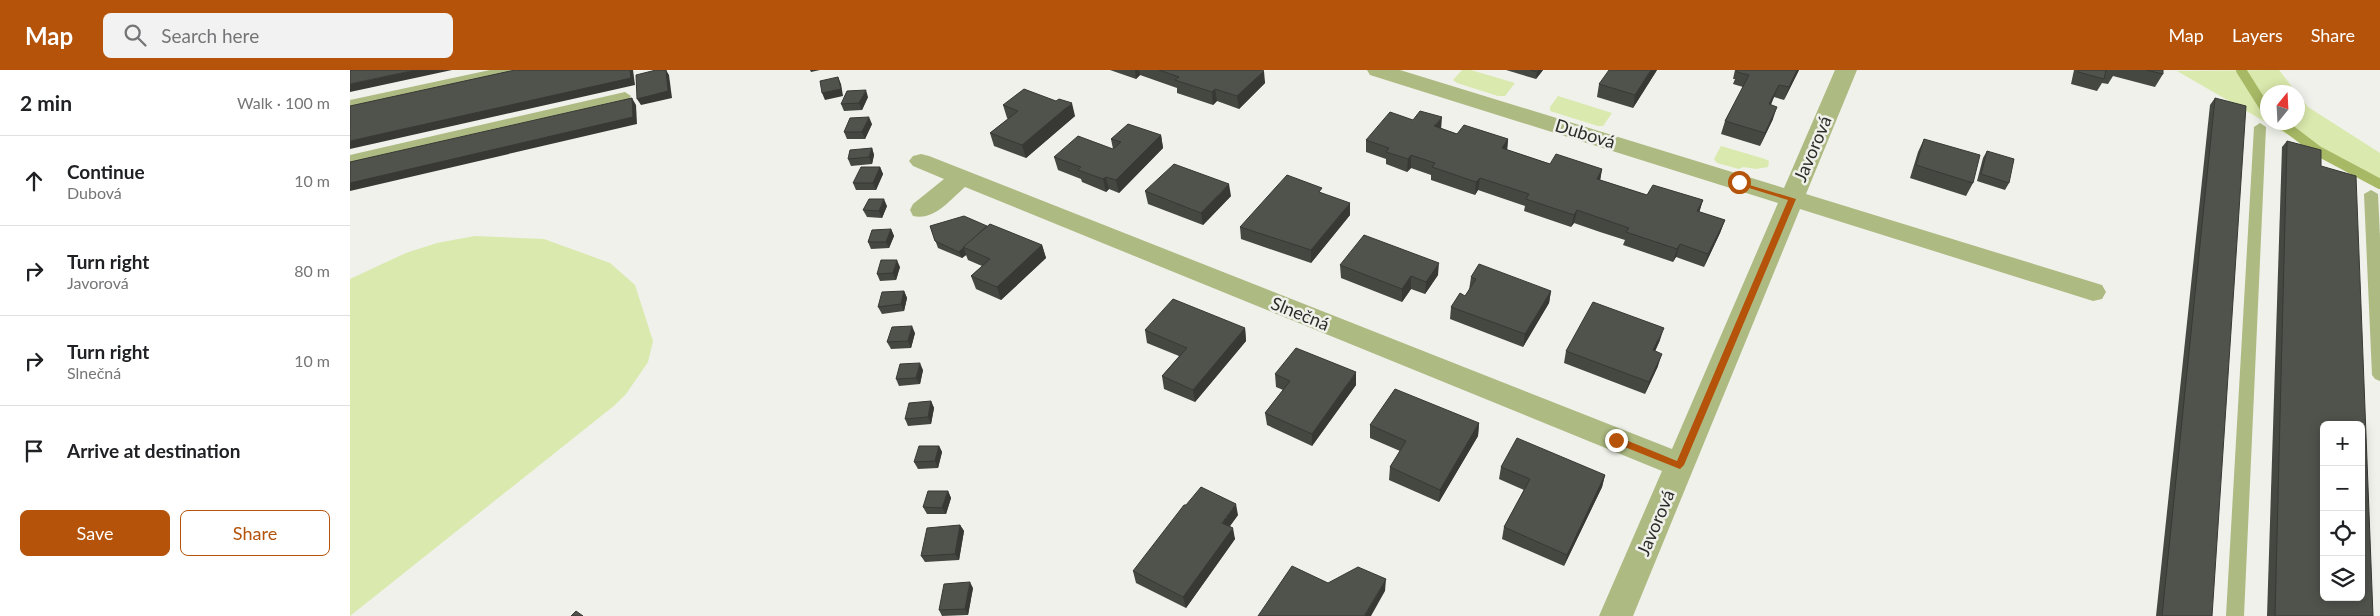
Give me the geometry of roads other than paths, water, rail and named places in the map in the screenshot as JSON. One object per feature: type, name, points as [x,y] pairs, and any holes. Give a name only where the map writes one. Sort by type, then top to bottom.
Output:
[{"type":"street","name":"Dubová","points":[[1378,70],[2093,292]]},
{"type":"street","name":"Javorová","points":[[1616,616],[1846,70]]},
{"type":"street","name":"Slnečná","points":[[921,161],[1680,465]]},
{"type":"street","points":[[922,210],[961,178]]},
{"type":"lane","points":[[350,104],[506,70]]},
{"type":"lane","points":[[350,159],[625,96]]},
{"type":"lane","points":[[2235,616],[2260,127]]},
{"type":"lane","points":[[2371,194],[2380,375]]},
{"type":"waterway","points":[[2241,70],[2260,100]]},
{"type":"waterway","points":[[2290,130],[2318,151],[2380,184]]}]
